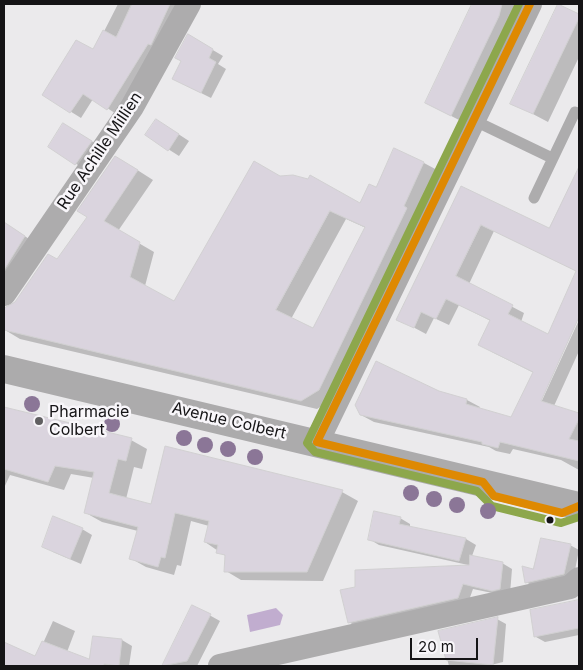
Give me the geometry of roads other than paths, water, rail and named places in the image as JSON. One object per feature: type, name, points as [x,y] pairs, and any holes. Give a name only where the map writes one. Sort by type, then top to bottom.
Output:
[{"type":"street","name":"Rue Achille Millien","points":[[4,294],[132,107],[189,4]]},
{"type":"street","points":[[317,442],[530,4]]},
{"type":"street","name":"Avenue Colbert","points":[[4,369],[498,482],[579,505]]},
{"type":"street","points":[[220,666],[570,587],[579,579]]},
{"type":"lane","points":[[534,198],[575,112]]},
{"type":"lane","points":[[473,120],[552,158]]},
{"type":"place","name":"Pharmacie Colbert","points":[[39,421]]}]
